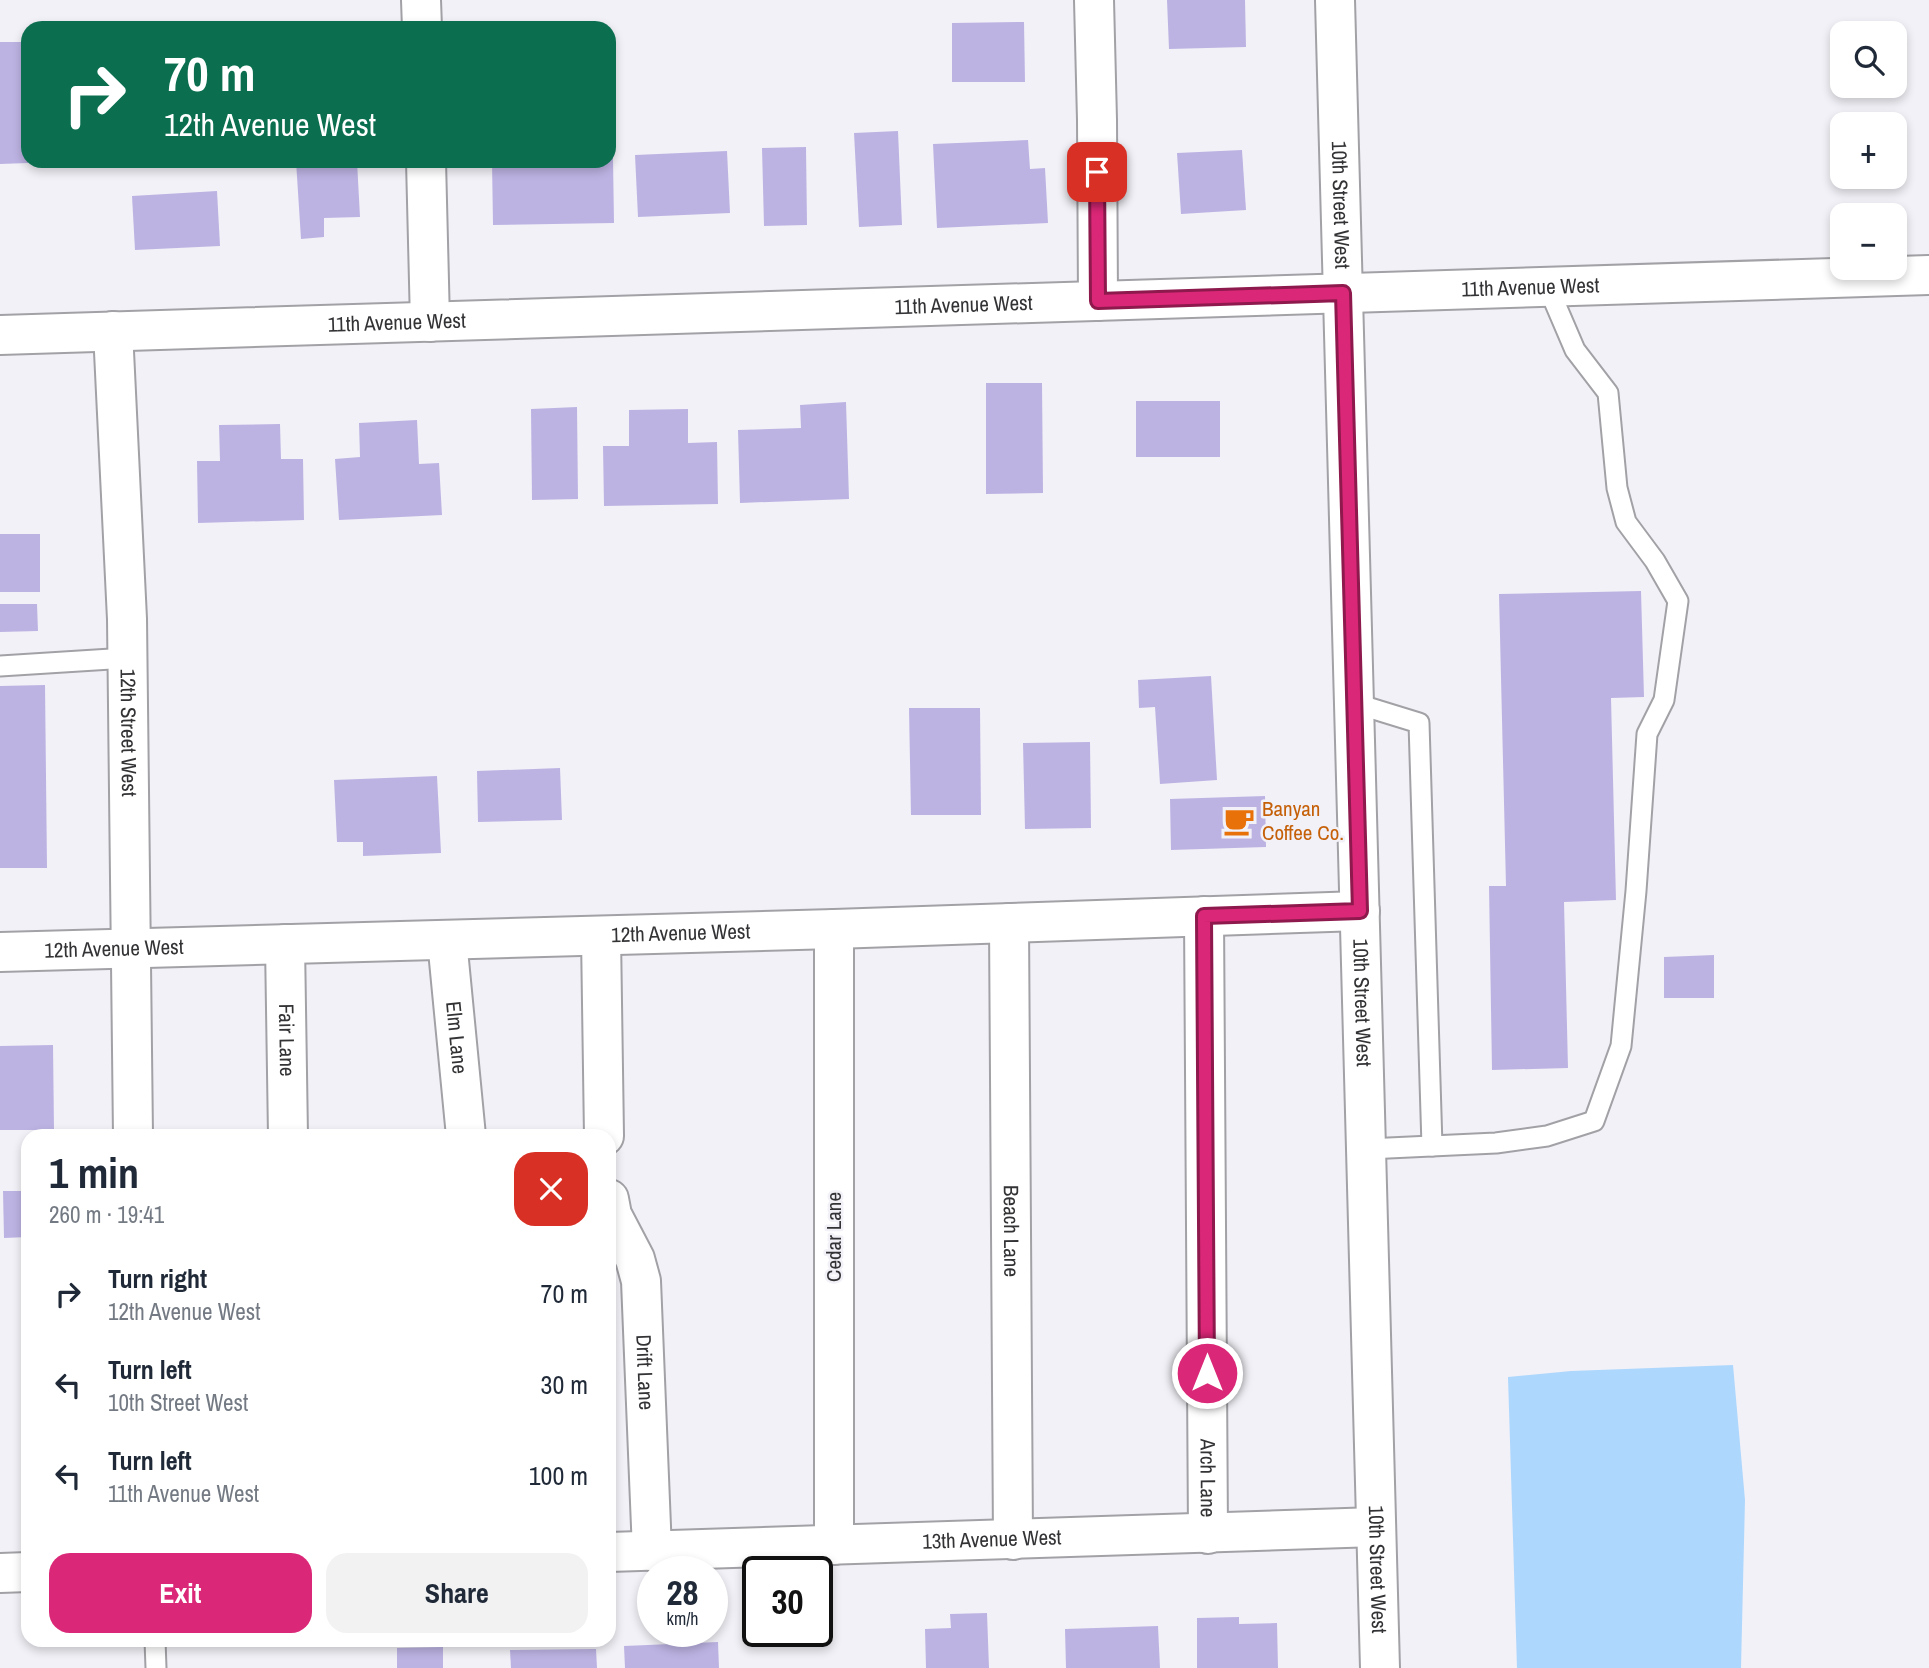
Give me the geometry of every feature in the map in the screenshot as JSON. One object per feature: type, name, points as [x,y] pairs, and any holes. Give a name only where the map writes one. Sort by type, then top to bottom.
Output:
[{"type":"street","points":[[421,0],[422,21]]},
{"type":"street","points":[[1094,0],[1098,301]]},
{"type":"street","name":"10th Street West","points":[[1335,0],[1380,1668]]},
{"type":"street","points":[[426,168],[430,321]]},
{"type":"street","name":"11th Avenue West","points":[[0,335],[1929,275]]},
{"type":"street","name":"12th Street West","points":[[113,331],[127,658],[133,1129]]},
{"type":"street","name":"12th Avenue West","points":[[0,952],[834,929],[1360,911]]},
{"type":"street","name":"Arch Lane","points":[[1204,916],[1208,1534]]},
{"type":"street","name":"Beach Lane","points":[[1009,923],[1013,1540]]},
{"type":"street","name":"Cedar Lane","points":[[834,929],[834,1545]]},
{"type":"street","points":[[601,936],[604,1129]]},
{"type":"street","name":"Elm Lane","points":[[447,940],[465,1129]]},
{"type":"street","name":"Fair Lane","points":[[285,944],[288,1129]]},
{"type":"street","name":"Drift Lane","points":[[616,1224],[635,1259],[641,1281],[652,1551]]},
{"type":"street","name":"13th Avenue West","points":[[616,1552],[1376,1527]]},
{"type":"street","points":[[0,1573],[21,1572]]},
{"type":"lane","points":[[1367,1149],[1496,1143],[1547,1136],[1594,1121],[1621,1046],[1647,734],[1664,700],[1678,601],[1655,561],[1626,522],[1617,488],[1608,393],[1576,350],[1548,287]]},
{"type":"lane","points":[[0,666],[127,658]]},
{"type":"lane","points":[[1354,703],[1419,723],[1432,1146]]},
{"type":"lane","points":[[155,1647],[156,1668]]},
{"type":"water","points":[[1733,1365],[1745,1500],[1741,1668],[1517,1668],[1508,1377],[1571,1371]]},
{"type":"building","points":[[1167,0],[1245,0],[1246,47],[1169,49]]},
{"type":"building","points":[[1024,22],[1025,82],[952,82],[952,23]]},
{"type":"building","points":[[0,42],[21,42],[21,163],[0,164]]},
{"type":"building","points":[[898,131],[902,225],[859,227],[854,133]]},
{"type":"building","points":[[1028,140],[1030,169],[1045,168],[1048,223],[937,228],[933,144]]},
{"type":"building","points":[[806,147],[807,225],[764,226],[762,148]]},
{"type":"building","points":[[1242,150],[1246,210],[1181,214],[1177,153]]},
{"type":"building","points":[[727,151],[730,213],[638,217],[635,155]]},
{"type":"building","points":[[296,168],[357,168],[360,217],[324,218],[324,237],[301,239]]},
{"type":"building","points":[[492,168],[613,168],[614,223],[493,225]]},
{"type":"building","points":[[217,191],[220,246],[135,250],[132,196]]},
{"type":"building","points":[[986,383],[1042,383],[1043,493],[986,494]]},
{"type":"building","points":[[1136,401],[1220,401],[1220,457],[1136,457]]},
{"type":"building","points":[[846,402],[849,499],[740,503],[738,430],[801,428],[800,405]]},
{"type":"building","points":[[577,407],[578,499],[532,500],[531,409]]},
{"type":"building","points":[[688,409],[688,443],[717,442],[718,504],[604,506],[603,446],[629,446],[629,410]]},
{"type":"building","points":[[417,420],[419,464],[439,463],[442,515],[339,520],[335,459],[360,457],[359,423]]},
{"type":"building","points":[[280,424],[281,459],[303,459],[304,520],[198,523],[197,461],[220,461],[219,425]]},
{"type":"building","points":[[0,534],[40,534],[40,592],[0,592]]},
{"type":"building","points":[[1641,591],[1644,697],[1611,698],[1616,900],[1564,902],[1568,1068],[1492,1070],[1489,886],[1506,886],[1499,594]]},
{"type":"building","points":[[0,604],[37,604],[38,631],[0,632]]},
{"type":"building","points":[[1211,676],[1217,780],[1160,784],[1155,707],[1139,708],[1138,680]]},
{"type":"building","points":[[45,685],[47,868],[0,868],[0,686]]},
{"type":"building","points":[[909,708],[980,708],[981,815],[911,815]]},
{"type":"building","points":[[1090,742],[1091,828],[1025,829],[1023,743]]},
{"type":"building","points":[[560,768],[562,820],[478,822],[477,771]]},
{"type":"building","points":[[437,776],[441,853],[363,856],[363,842],[337,842],[334,780]]},
{"type":"building","points":[[1265,796],[1266,847],[1171,850],[1170,799]]},
{"type":"building","points":[[1714,955],[1714,998],[1664,998],[1664,957]]},
{"type":"building","points":[[53,1045],[54,1129],[0,1130],[0,1046]]},
{"type":"building","points":[[3,1191],[21,1191],[21,1237],[4,1238]]},
{"type":"building","points":[[987,1613],[989,1668],[926,1668],[925,1629],[951,1628],[950,1614]]},
{"type":"building","points":[[1239,1617],[1239,1624],[1277,1623],[1278,1668],[1197,1668],[1197,1618]]},
{"type":"building","points":[[1158,1626],[1160,1668],[1066,1668],[1065,1629]]},
{"type":"building","points":[[624,1646],[718,1647],[719,1668],[625,1668]]},
{"type":"building","points":[[443,1647],[443,1668],[397,1668],[397,1648]]},
{"type":"building","points":[[596,1649],[597,1668],[511,1668],[510,1650]]},
{"type":"place","name":"Banyan Coffee Co.","points":[[1239,821]]},
{"type":"route","points":[[1097,172],[1098,301],[1343,293],[1360,911],[1204,916],[1207,1373]]}]
